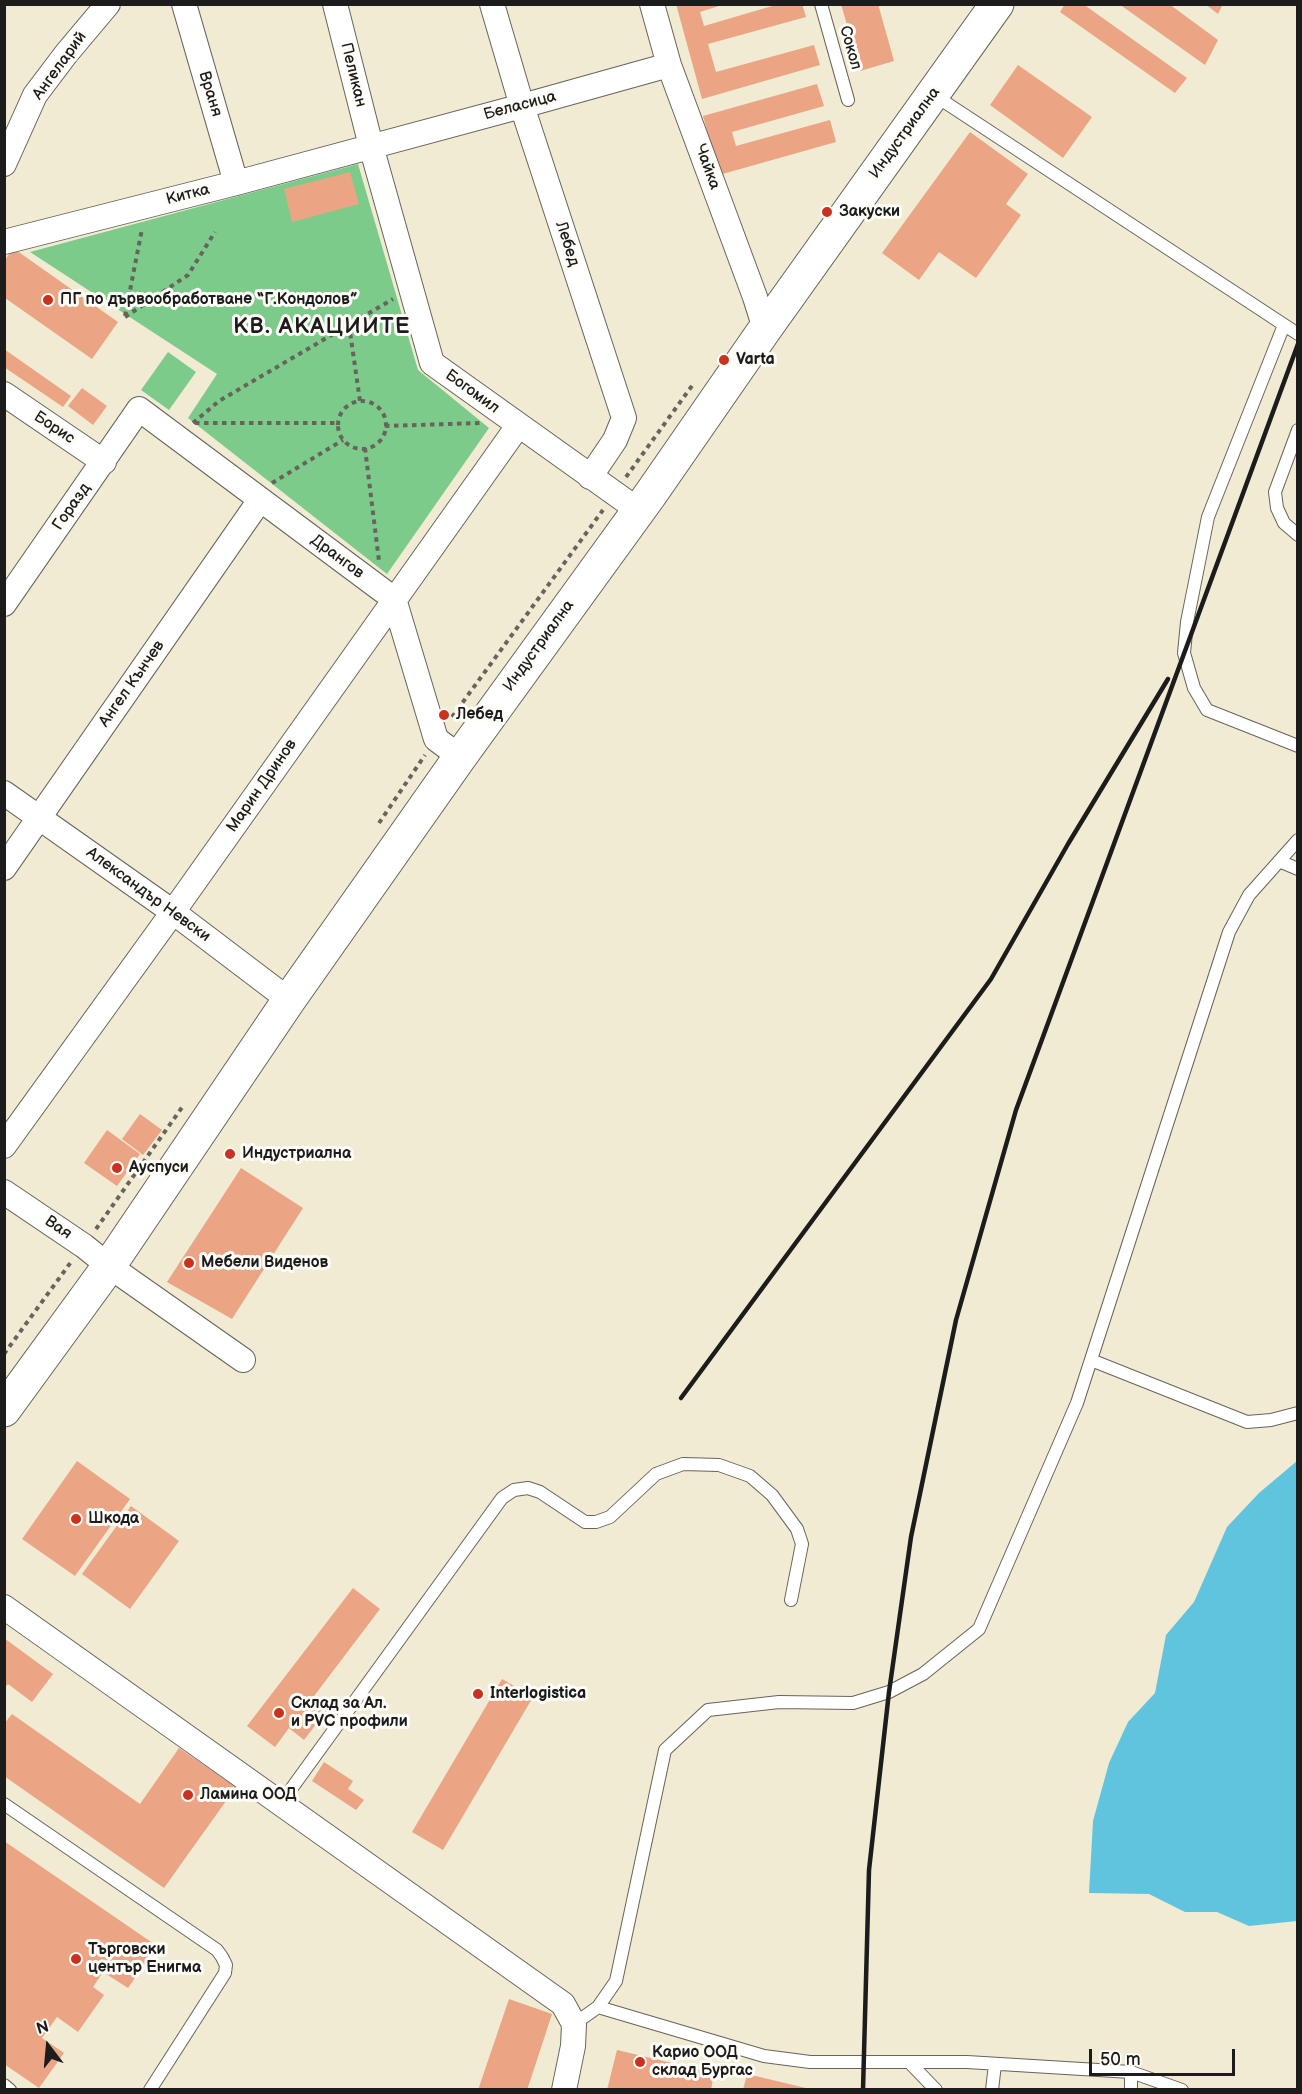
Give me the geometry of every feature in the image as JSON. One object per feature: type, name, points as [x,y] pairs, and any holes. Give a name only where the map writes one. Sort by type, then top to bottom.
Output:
[{"type":"main road","name":"Индустриална","points":[[4,1410],[109,1266],[289,1000],[460,756],[638,510],[997,4]]},
{"type":"street","name":"Ангеларий","points":[[4,164],[35,95],[108,4]]},
{"type":"street","name":"Враня","points":[[183,4],[236,183]]},
{"type":"street","name":"Пеликан","points":[[335,4],[371,146]]},
{"type":"street","name":"Лебед","points":[[492,4],[522,106],[624,418],[615,440],[590,477]]},
{"type":"street","name":"Чайка","points":[[652,4],[669,65],[765,329]]},
{"type":"street","name":"Беласица","points":[[371,146],[669,65]]},
{"type":"street","name":"Китка","points":[[4,242],[371,146]]},
{"type":"street","name":"Богомил","points":[[371,146],[432,363],[638,510]]},
{"type":"street","name":"Борис","points":[[4,394],[104,462]]},
{"type":"street","name":"Дрангов","points":[[139,409],[185,430],[256,497],[388,595]]},
{"type":"street","name":"Горазд","points":[[7,594],[104,462],[139,409]]},
{"type":"street","name":"Марин Дринов","points":[[4,1146],[173,912],[388,595],[515,424]]},
{"type":"street","name":"Ангел Кънчев","points":[[4,868],[256,497]]},
{"type":"street","points":[[388,595],[436,739],[460,756]]},
{"type":"street","name":"Александър Невски","points":[[4,793],[173,912],[289,1000]]},
{"type":"street","name":"Вая","points":[[4,1192],[84,1246],[243,1360]]},
{"type":"street","points":[[4,1606],[563,2004],[573,2024],[573,2046],[564,2090]]},
{"type":"lane","name":"Сокол","points":[[821,4],[848,100]]},
{"type":"lane","points":[[933,94],[1298,334]]},
{"type":"lane","points":[[1284,325],[1208,517],[1187,622],[1184,653],[1194,688],[1207,710],[1298,746]]},
{"type":"lane","points":[[1298,430],[1275,492],[1277,508],[1284,523],[1298,535]]},
{"type":"lane","points":[[573,2024],[598,2007],[616,1981],[665,1750],[708,1710],[779,1702],[853,1703],[889,1692],[923,1674],[979,1629],[1077,1403],[1229,932],[1249,895],[1298,840]]},
{"type":"lane","points":[[1279,861],[1298,869]]},
{"type":"lane","points":[[1091,1360],[1247,1422],[1271,1420],[1298,1413]]},
{"type":"lane","points":[[281,1803],[502,1498],[514,1490],[528,1488],[540,1492],[585,1522],[596,1522],[610,1517],[656,1474],[683,1464],[718,1465],[750,1476],[772,1495],[797,1528],[802,1544],[791,1600]]},
{"type":"lane","points":[[4,1804],[217,1950],[222,1957],[226,1965],[225,1973],[150,2090]]},
{"type":"lane","points":[[598,2007],[764,2056],[810,2062],[967,2062],[1131,2072],[1182,2090]]},
{"type":"lane","points":[[910,2063],[936,2090]]},
{"type":"lane","points":[[992,2090],[995,2064]]},
{"type":"lane","points":[[1131,2072],[1131,2090]]},
{"type":"lane","points":[[4,2085],[10,2090]]},
{"type":"path","points":[[146,206],[125,317],[188,275],[215,232]]},
{"type":"path","points":[[185,430],[219,401],[411,288]]},
{"type":"path","points":[[349,325],[360,402]]},
{"type":"path","points":[[360,402],[368,402],[381,411],[385,426],[380,440],[365,448],[352,447],[343,440],[338,429],[338,423],[345,408],[360,402]]},
{"type":"path","points":[[185,430],[338,423]]},
{"type":"path","points":[[385,426],[515,424]]},
{"type":"path","points":[[256,497],[343,440]]},
{"type":"path","points":[[365,448],[388,595]]},
{"type":"green space","points":[[358,164],[418,370],[489,428],[387,574],[188,418],[217,374],[30,252]]},
{"type":"green space","points":[[168,352],[196,372],[169,410],[141,390]]},
{"type":"water","points":[[1297,1461],[1297,1921],[1249,1926],[1217,1912],[1185,1912],[1149,1894],[1089,1893],[1093,1821],[1109,1763],[1128,1722],[1155,1693],[1166,1635],[1194,1602],[1227,1527],[1259,1493]]},
{"type":"building","points":[[676,4],[725,4],[700,12],[704,26],[779,4],[802,4],[806,17],[708,44],[716,72],[814,45],[820,65],[702,99]]},
{"type":"building","points":[[841,4],[878,4],[894,61],[860,71]]},
{"type":"building","points":[[1065,4],[1083,4],[1187,78],[1175,93],[1060,12]]},
{"type":"building","points":[[1119,4],[1169,4],[1218,40],[1205,65]]},
{"type":"building","points":[[1205,4],[1223,4],[1218,14]]},
{"type":"building","points":[[1018,65],[1092,117],[1063,158],[990,105]]},
{"type":"building","points":[[817,84],[824,106],[732,132],[736,146],[830,120],[836,142],[719,175],[703,116]]},
{"type":"building","points":[[970,132],[1028,174],[1006,204],[1021,215],[976,278],[939,252],[919,280],[882,253]]},
{"type":"building","points":[[350,172],[359,204],[292,222],[284,189]]},
{"type":"building","points":[[13,248],[118,322],[92,359],[5,298],[5,260]]},
{"type":"building","points":[[4,349],[71,396],[63,407],[4,367]]},
{"type":"building","points":[[82,388],[107,406],[93,425],[68,406]]},
{"type":"building","points":[[140,1114],[162,1130],[143,1155],[122,1139]]},
{"type":"building","points":[[107,1130],[140,1154],[117,1186],[84,1163]]},
{"type":"building","points":[[241,1168],[303,1208],[232,1319],[167,1282]]},
{"type":"building","name":"Шкода","points":[[77,1461],[130,1499],[75,1576],[22,1539]]},
{"type":"building","points":[[131,1506],[179,1541],[130,1609],[82,1574]]},
{"type":"building","points":[[353,1588],[380,1609],[311,1700],[326,1711],[304,1740],[289,1728],[275,1747],[247,1726]]},
{"type":"building","points":[[4,1638],[53,1674],[32,1702],[8,1684],[4,1689]]},
{"type":"building","points":[[502,1679],[533,1697],[443,1850],[412,1832]]},
{"type":"building","points":[[12,1714],[140,1804],[179,1748],[236,1787],[164,1888],[4,1776],[4,1724]]},
{"type":"building","points":[[324,1762],[353,1781],[348,1789],[364,1800],[356,1810],[312,1781]]},
{"type":"building","name":"Търговски център Енигма","points":[[4,1841],[157,1946],[128,1988],[103,1972],[93,1987],[104,1995],[78,2032],[57,2017],[42,2038],[64,2053],[39,2088],[4,2064]]},
{"type":"building","points":[[509,1999],[552,2014],[527,2090],[478,2090]]},
{"type":"building","name":"Карио ООД склад Бургас","points":[[617,2050],[714,2073],[711,2090],[607,2090]]},
{"type":"building","points":[[747,2074],[810,2089],[810,2090],[743,2090]]},
{"type":"railway","points":[[863,2090],[869,1870],[889,1692],[911,1537],[956,1320],[1016,1110],[1298,344]]},
{"type":"railway","points":[[681,1398],[991,979],[1068,844],[1168,679]]},
{"type":"place","name":"Закуски","points":[[827,212]]},
{"type":"place","name":"ПГ по дървообработване “Г.Кондолов”","points":[[48,300]]},
{"type":"place","name":"Varta","points":[[724,360]]},
{"type":"place","name":"Лебед","points":[[444,715]]},
{"type":"place","name":"Индустриална","points":[[230,1154]]},
{"type":"place","name":"Ауспуси","points":[[117,1168]]},
{"type":"place","name":"Мебели Виденов","points":[[189,1263]]},
{"type":"place","name":"Шкода","points":[[76,1519]]},
{"type":"place","name":"Interlogistica","points":[[478,1694]]},
{"type":"place","name":"Склад за Ал. и PVC профили","points":[[279,1713]]},
{"type":"place","name":"Ламина ООД","points":[[188,1795]]},
{"type":"place","name":"Търговски център Енигма","points":[[76,1959]]},
{"type":"place","name":"Карио ООД склад Бургас","points":[[640,2062]]},
{"type":"district","name":"КВ. АКАЦИИТЕ","points":[[322,327]]}]
